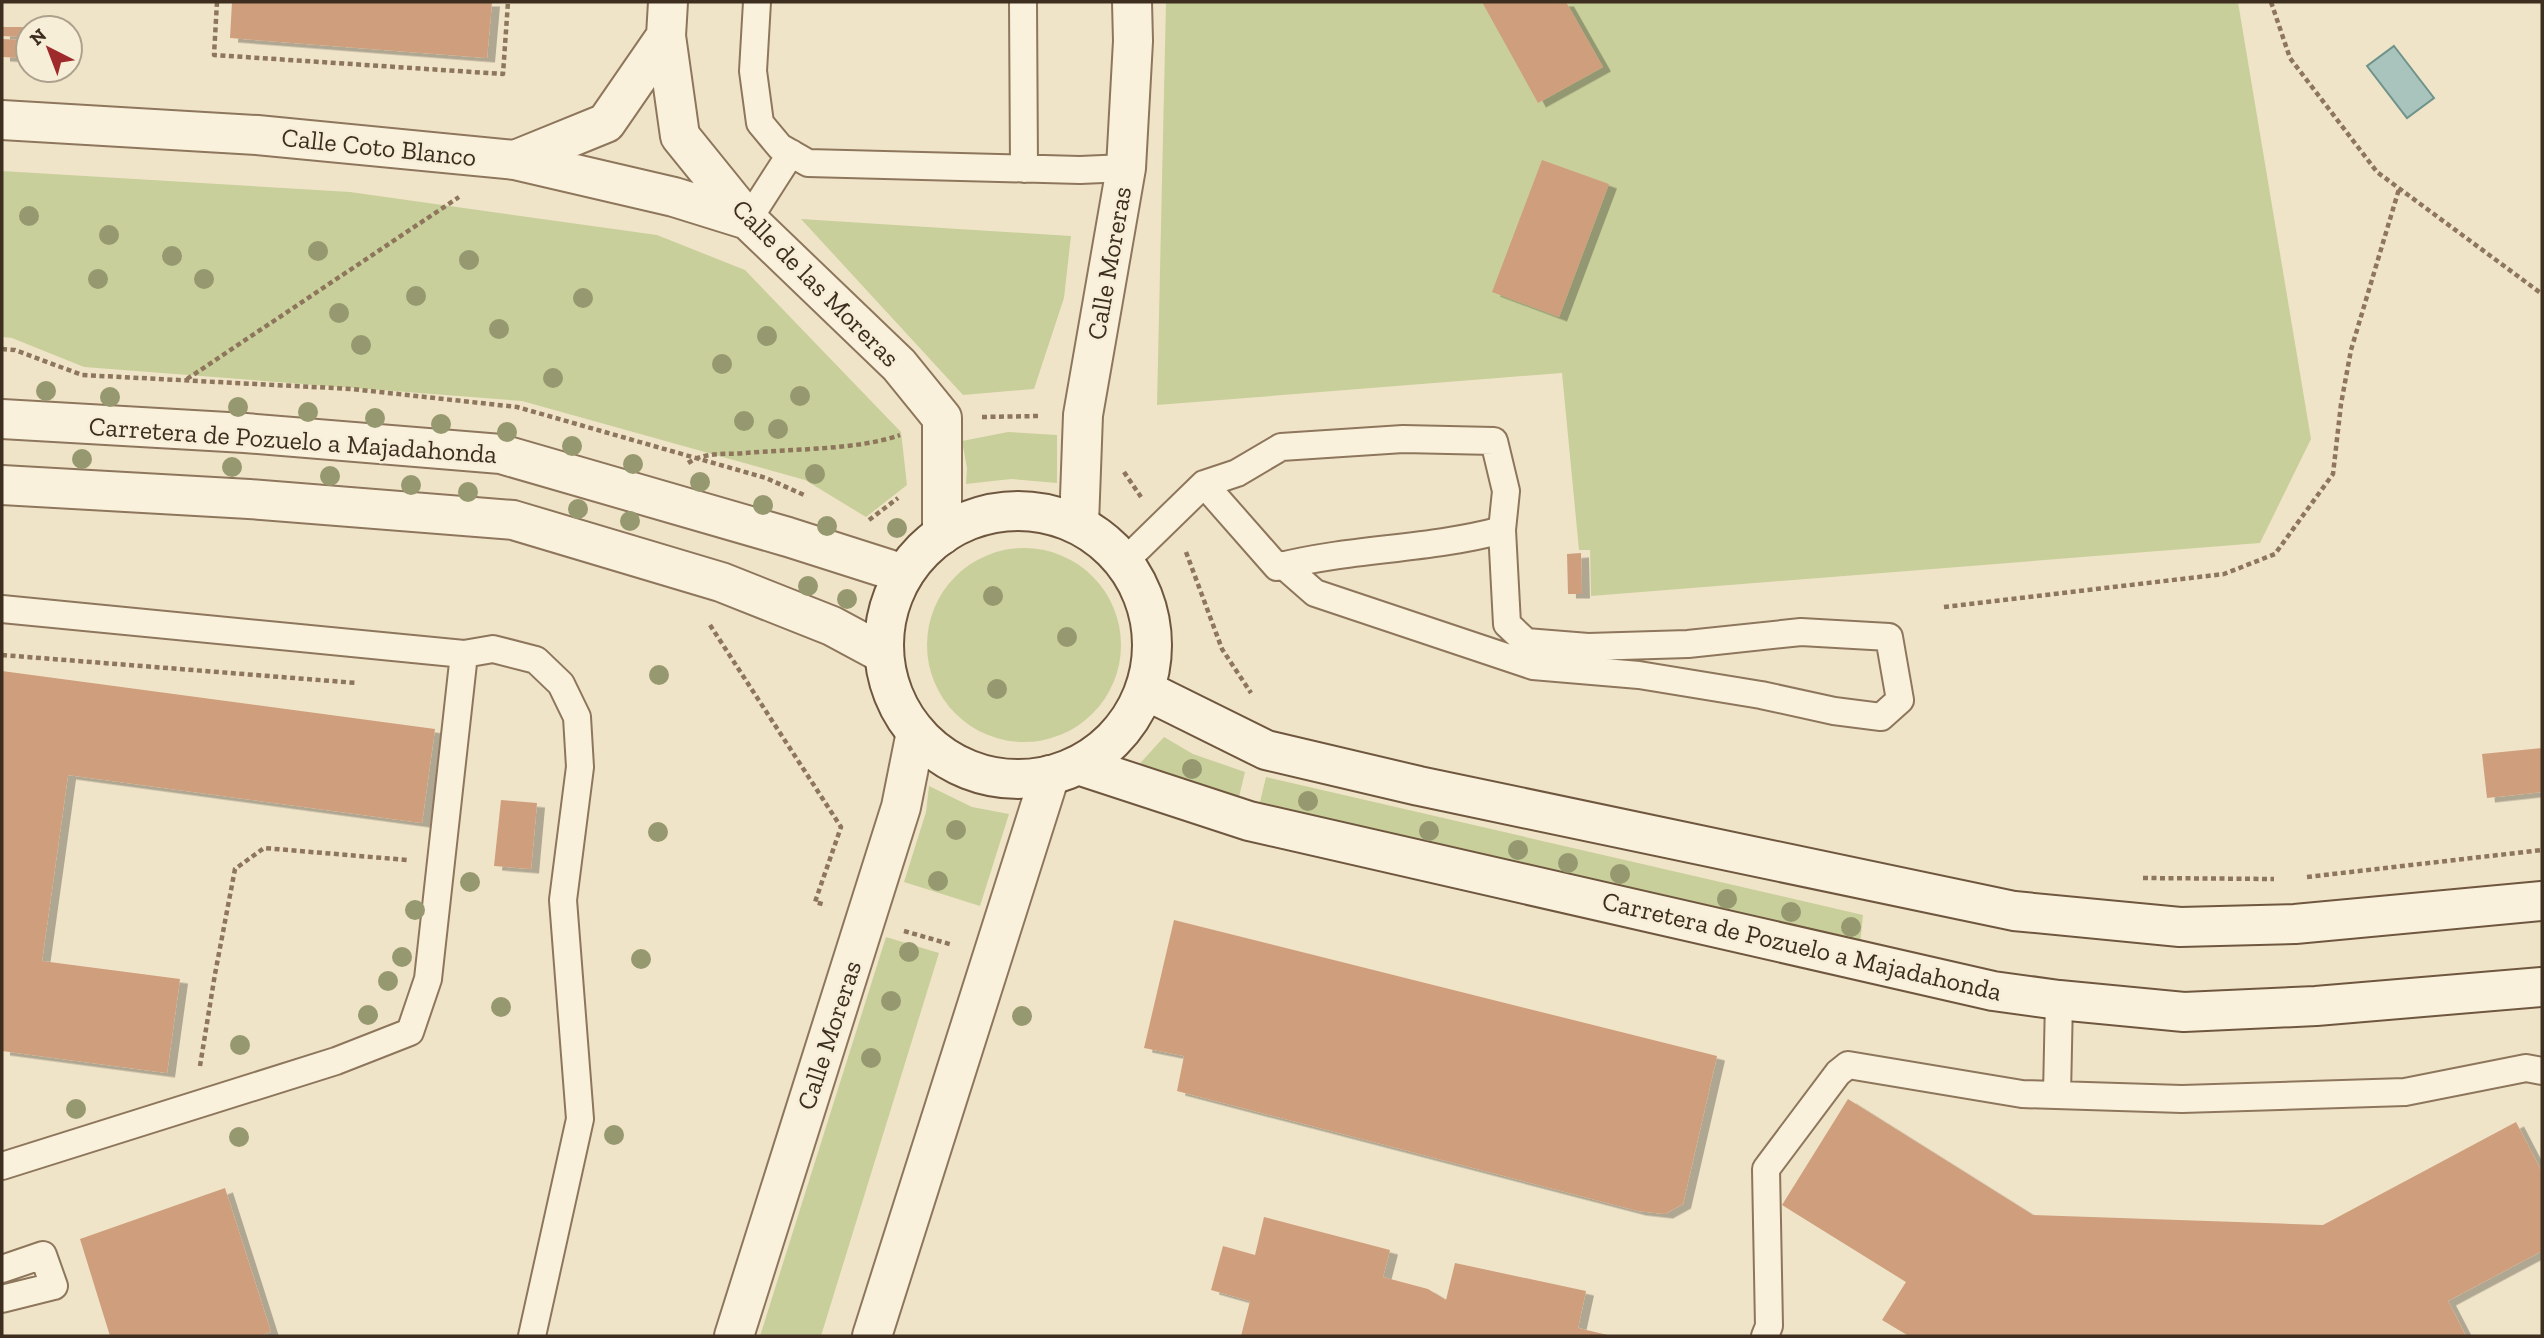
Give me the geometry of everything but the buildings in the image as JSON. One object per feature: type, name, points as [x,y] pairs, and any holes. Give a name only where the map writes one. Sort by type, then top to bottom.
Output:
[{"type":"street","name":"Calle Moreras","points":[[1079,524],[1083,415],[1126,168],[1133,41],[1132,2]]},
{"type":"street","points":[[515,160],[606,123],[667,19]]},
{"type":"street","name":"Calle de las Moreras","points":[[667,19],[680,136],[748,220],[899,365],[942,418]]},
{"type":"street","name":"Calle Coto Blanco","points":[[2,120],[257,135],[515,160],[674,197],[748,220]]},
{"type":"street","points":[[942,418],[942,535]]},
{"type":"street","name":"Carretera de Pozuelo a Majadahonda","points":[[2,419],[245,433],[501,454],[788,537],[904,574]]},
{"type":"street","points":[[2,485],[249,499],[513,520],[721,582],[832,626],[884,654]]},
{"type":"street","points":[[1009,511],[1045,513],[1079,524],[1103,541],[1124,562],[1141,590],[1151,623],[1152,656],[1145,690],[1129,721],[1106,746],[1064,770],[1014,779],[977,773],[944,757],[916,732],[900,709],[889,682],[884,654],[885,626],[904,574],[921,552],[942,535],[974,518],[1009,511]]},
{"type":"street","points":[[1145,690],[1266,750],[1419,786],[2014,911],[2180,927],[2295,924],[2542,901]]},
{"type":"street","name":"Calle Moreras","points":[[734,1336],[901,807],[916,732]]},
{"type":"street","points":[[872,1336],[1064,770]]},
{"type":"street","name":"Carretera de Pozuelo a Majadahonda","points":[[1064,770],[1250,821],[1993,991],[2184,1012],[2316,1006],[2542,987]]},
{"type":"lane","points":[[757,2],[754,71],[760,123],[780,147],[808,163],[1024,169],[1126,168]]},
{"type":"lane","points":[[1023,2],[1024,169]]},
{"type":"lane","points":[[748,220],[791,153]]},
{"type":"lane","points":[[1124,562],[1204,484],[1237,473],[1281,447],[1403,439],[1494,441],[1506,491],[1502,530],[1507,624],[1525,642],[1588,647],[1675,644],[1801,632],[1889,637],[1900,701],[1881,716],[1834,711],[1761,695],[1639,675],[1533,666],[1315,593],[1283,565]]},
{"type":"lane","points":[[1204,484],[1277,567],[1309,559],[1463,541],[1502,530]]},
{"type":"lane","points":[[2,610],[464,654],[493,649],[536,660],[561,684],[577,717],[579,767],[563,900],[580,1119],[532,1336]]},
{"type":"lane","points":[[2,1166],[336,1061],[410,1032],[428,979],[464,654]]},
{"type":"lane","points":[[2057,1095],[2059,1000]]},
{"type":"lane","points":[[1766,1336],[1769,1326],[1766,1169],[1838,1073],[1848,1065],[2022,1094],[2182,1099],[2405,1092],[2526,1068],[2542,1070]]},
{"type":"lane","points":[[2,1269],[43,1255],[54,1286],[2,1299]]},
{"type":"path","points":[[217,2],[214,55],[503,74],[508,2]]},
{"type":"path","points":[[2271,2],[2290,58],[2377,172],[2542,294]]},
{"type":"path","points":[[1944,607],[2224,574],[2275,554],[2333,474],[2341,404],[2351,350],[2399,189]]},
{"type":"path","points":[[185,380],[463,195]]},
{"type":"path","points":[[2,349],[15,350],[82,375],[352,389],[517,407],[766,478],[816,500]]},
{"type":"path","points":[[942,418],[1083,415]]},
{"type":"path","points":[[687,464],[710,453],[733,454],[849,445],[887,440],[904,434]]},
{"type":"path","points":[[1120,466],[1162,524],[1186,551],[1222,649],[1256,699]]},
{"type":"path","points":[[867,522],[903,494]]},
{"type":"path","points":[[2,654],[362,684]]},
{"type":"path","points":[[199,1075],[235,869],[264,848],[415,860]]},
{"type":"path","points":[[2302,877],[2542,850]]},
{"type":"path","points":[[2136,878],[2275,879]]},
{"type":"green space","points":[[1166,2],[2238,2],[2311,439],[2260,543],[1591,596],[1590,550],[1579,550],[1562,373],[1157,405]]},
{"type":"green space","points":[[2,171],[350,192],[657,235],[745,270],[901,432],[907,485],[866,517],[805,480],[522,401],[84,367],[12,338],[2,337]]},
{"type":"green space","points":[[801,219],[1071,236],[1064,298],[1034,389],[963,395]]},
{"type":"green space","points":[[1008,432],[1057,435],[1057,483],[1011,479],[966,484],[967,468],[962,441]]},
{"type":"green space","points":[[1024,548],[1061,556],[1092,577],[1113,608],[1121,645],[1113,682],[1092,713],[1061,734],[1024,742],[987,734],[956,713],[935,682],[927,645],[935,608],[956,577],[987,556]]},
{"type":"green space","points":[[1164,737],[1193,754],[1245,772],[1239,797],[1134,770]]},
{"type":"green space","points":[[1266,777],[1863,915],[1860,945],[1260,802]]},
{"type":"green space","points":[[929,786],[972,807],[1009,814],[980,906],[904,882],[926,812]]},
{"type":"green space","points":[[886,937],[939,953],[821,1336],[760,1336]]},
{"type":"water","points":[[2394,46],[2434,98],[2407,118],[2367,66]]}]
